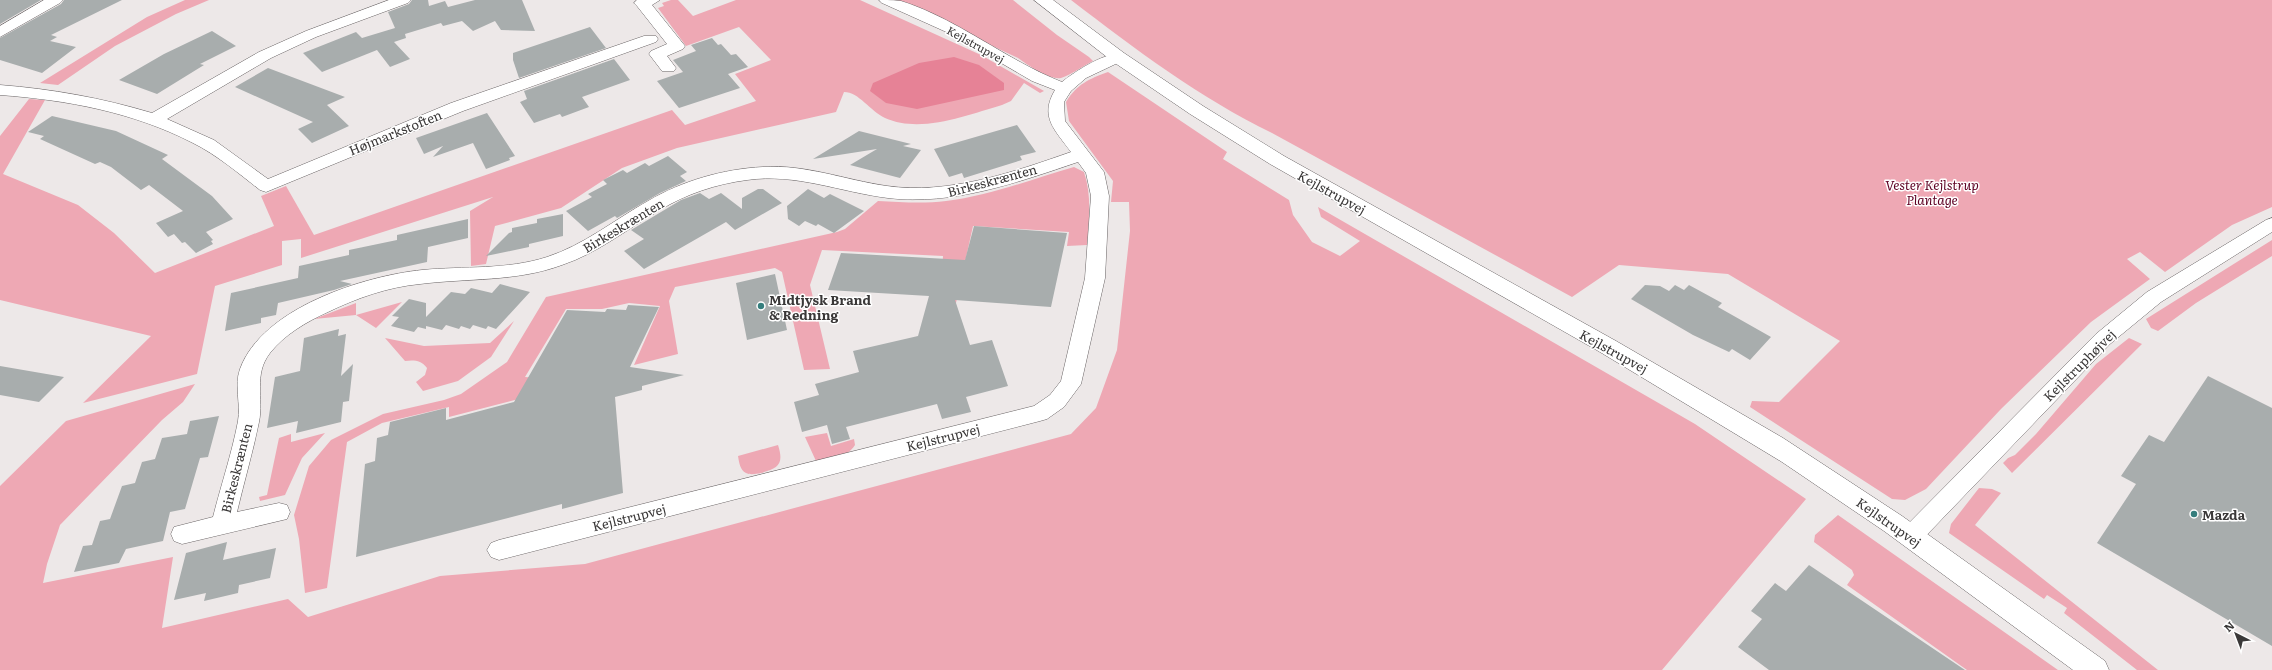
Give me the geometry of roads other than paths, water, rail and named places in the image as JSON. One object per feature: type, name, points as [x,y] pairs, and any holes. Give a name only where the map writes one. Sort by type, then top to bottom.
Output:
[{"type":"street","points":[[0,32],[55,0]]},
{"type":"street","points":[[153,120],[272,52],[318,31],[403,0]]},
{"type":"street","points":[[652,0],[642,3],[677,46],[657,54],[668,68]]},
{"type":"street","name":"Kejlstrupvej","points":[[887,0],[958,32],[1038,78],[1064,88]]},
{"type":"street","name":"Kejlstrupvej","points":[[1042,0],[1118,57],[1213,122],[1289,168],[1689,394],[1824,477],[1911,536],[2095,670]]},
{"type":"street","name":"Højmarkstoften","points":[[0,90],[32,92],[92,102],[153,120],[199,140],[229,158],[266,186],[457,107],[650,39]]},
{"type":"street","name":"Kejlstrupvej","points":[[499,550],[1040,413],[1057,401],[1071,384],[1095,278],[1100,196],[1095,172],[1057,121],[1055,108],[1056,102],[1064,88],[1080,76],[1118,57]]},
{"type":"street","name":"Birkeskrænten","points":[[222,525],[249,416],[247,379],[251,366],[273,336],[288,324],[321,306],[371,288],[418,277],[511,272],[550,263],[589,246],[675,195],[708,182],[746,174],[778,171],[803,174],[885,191],[938,194],[972,188],[1082,154]]},
{"type":"street","name":"Kejlstruphøjvej","points":[[1911,536],[2103,339],[2154,297],[2272,224]]},
{"type":"street","name":"Birkeskrænten","points":[[182,534],[278,512]]},
{"type":"place","name":"Midtjysk Brand & Redning","points":[[761,306]]},
{"type":"place","name":"Mazda","points":[[2194,514]]},
{"type":"park label","name":"Vester Kejlstrup Plantage","points":[[1932,192]]}]
